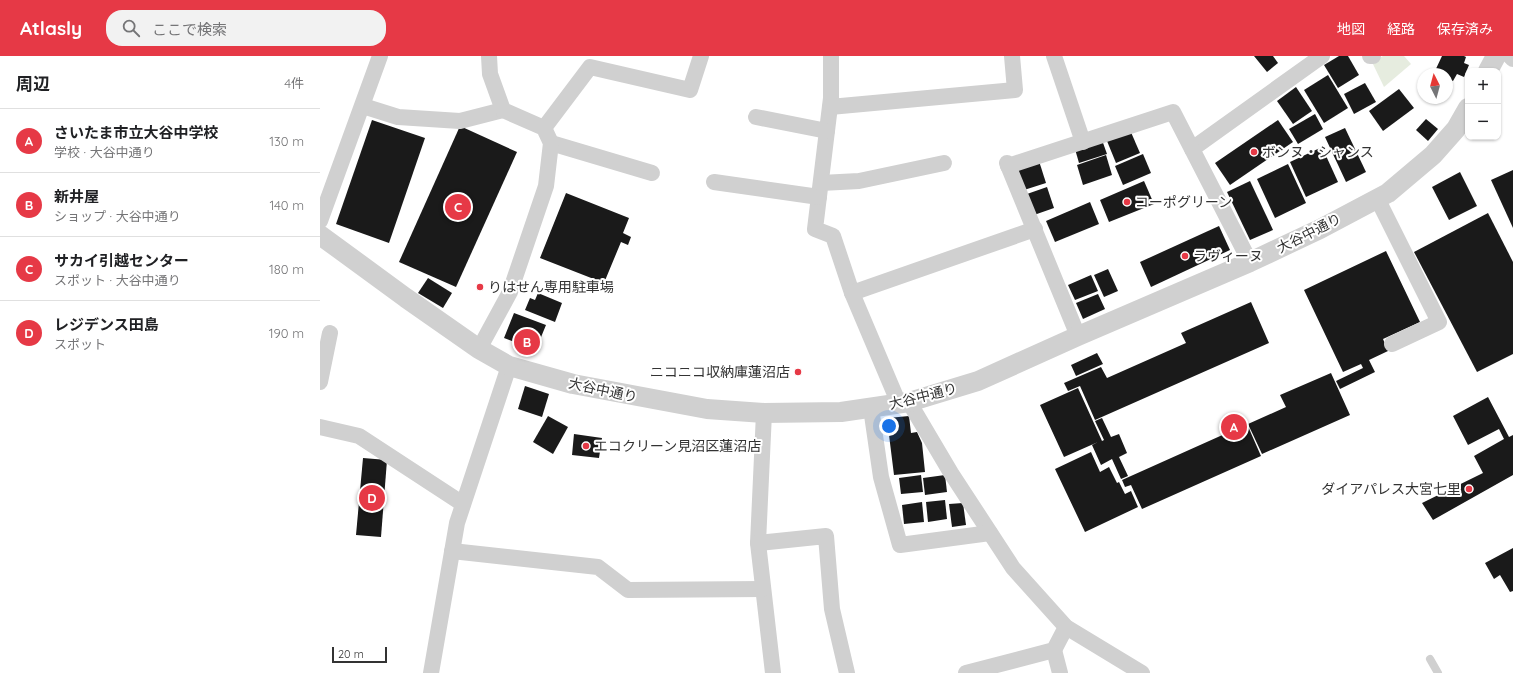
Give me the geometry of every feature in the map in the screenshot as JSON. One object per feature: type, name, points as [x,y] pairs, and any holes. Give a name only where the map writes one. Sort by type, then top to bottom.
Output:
[{"type":"street","points":[[320,221],[380,56]]},
{"type":"street","points":[[489,56],[490,74],[503,110]]},
{"type":"street","points":[[544,128],[590,67],[690,90],[701,56]]},
{"type":"street","points":[[831,56],[830,107],[815,228],[833,236],[852,293],[904,403],[1013,568],[1066,628],[1142,673]]},
{"type":"street","points":[[830,107],[1015,90],[1012,56]]},
{"type":"street","points":[[1054,56],[1083,142]]},
{"type":"street","points":[[1192,149],[1322,56]]},
{"type":"street","points":[[1490,68],[1496,56]]},
{"type":"street","points":[[1510,56],[1513,59]]},
{"type":"street","points":[[363,106],[398,117],[460,121],[503,110],[544,128],[551,143],[546,186],[510,292],[480,349]]},
{"type":"street","points":[[1078,336],[1008,165],[1173,112],[1250,262]]},
{"type":"street","name":"大谷中通り","points":[[320,235],[406,298],[480,349],[510,366],[573,384],[707,409],[764,412],[841,412],[904,403],[978,381],[1250,262],[1320,229],[1388,193],[1433,155],[1456,129],[1465,113]]},
{"type":"street","points":[[756,118],[827,131]]},
{"type":"street","points":[[551,143],[652,173]]},
{"type":"street","points":[[714,182],[820,190],[944,162]]},
{"type":"street","points":[[1377,198],[1439,322],[1392,344]]},
{"type":"street","points":[[852,293],[1035,229]]},
{"type":"street","points":[[320,382],[330,333]]},
{"type":"street","points":[[431,673],[457,523],[510,366]]},
{"type":"street","points":[[871,408],[881,477],[900,545],[990,533]]},
{"type":"street","points":[[764,412],[758,543],[773,673]]},
{"type":"street","points":[[320,427],[359,436],[463,504]]},
{"type":"street","points":[[758,543],[826,536],[832,608],[847,673]]},
{"type":"street","points":[[452,551],[598,567],[628,590],[763,589]]},
{"type":"street","points":[[1060,673],[1054,650],[1066,628]]},
{"type":"street","points":[[966,673],[1054,650]]},
{"type":"lane","points":[[1430,660],[1438,673]]},
{"type":"shaded area","points":[[1383,56],[1404,56],[1411,64],[1384,87],[1372,62]]},
{"type":"building","points":[[1254,56],[1273,56],[1278,63],[1267,72]]},
{"type":"building","points":[[1339,56],[1348,56],[1359,75],[1338,88],[1324,65]]},
{"type":"building","points":[[1442,56],[1464,56],[1466,57],[1464,63],[1469,65],[1468,68],[1465,68],[1464,77],[1457,74],[1453,81],[1453,68],[1436,68]]},
{"type":"building","points":[[1328,75],[1348,108],[1324,123],[1304,90]]},
{"type":"building","points":[[1365,83],[1376,102],[1354,114],[1344,94]]},
{"type":"building","points":[[1296,87],[1312,111],[1293,124],[1277,101]]},
{"type":"building","points":[[1399,89],[1414,108],[1383,131],[1369,111]]},
{"type":"building","points":[[1315,114],[1323,129],[1298,144],[1289,129]]},
{"type":"building","points":[[1426,119],[1438,129],[1428,141],[1416,130]]},
{"type":"building","points":[[372,120],[425,138],[389,243],[336,224]]},
{"type":"building","name":"ボンヌ・シャンス","points":[[1278,120],[1293,142],[1230,185],[1215,163]]},
{"type":"building","points":[[460,126],[517,152],[456,287],[399,262]]},
{"type":"building","points":[[1345,128],[1366,172],[1346,182],[1325,137]]},
{"type":"building","points":[[1130,130],[1140,153],[1116,163],[1107,141]]},
{"type":"building","points":[[1102,140],[1107,154],[1079,163],[1075,149]]},
{"type":"building","points":[[1322,147],[1338,182],[1306,197],[1290,162]]},
{"type":"building","points":[[1143,154],[1151,173],[1123,185],[1115,166]]},
{"type":"building","points":[[1106,155],[1112,175],[1083,185],[1077,165]]},
{"type":"building","points":[[1039,161],[1046,183],[1024,190],[1017,168]]},
{"type":"building","points":[[1288,164],[1306,203],[1275,218],[1257,179]]},
{"type":"building","points":[[1513,170],[1513,228],[1491,180]]},
{"type":"building","points":[[1460,172],[1477,206],[1449,220],[1432,187]]},
{"type":"building","name":"コーポグリーン","points":[[1144,181],[1154,204],[1109,222],[1100,200]]},
{"type":"building","points":[[1250,181],[1273,230],[1250,240],[1227,192]]},
{"type":"building","points":[[1047,187],[1054,208],[1034,215],[1027,194]]},
{"type":"building","points":[[566,193],[629,218],[623,233],[631,237],[628,245],[621,242],[604,283],[540,258]]},
{"type":"building","points":[[1090,202],[1099,224],[1055,242],[1046,221]]},
{"type":"building","points":[[1488,213],[1513,262],[1513,354],[1477,372],[1414,252]]},
{"type":"building","name":"ラヴィーヌ","points":[[1219,226],[1230,250],[1151,287],[1140,262]]},
{"type":"building","points":[[1386,251],[1420,322],[1383,339],[1388,351],[1369,360],[1375,372],[1340,389],[1336,381],[1363,368],[1361,364],[1343,372],[1304,290]]},
{"type":"building","points":[[1108,269],[1118,291],[1104,297],[1094,275]]},
{"type":"building","points":[[1091,275],[1098,291],[1075,300],[1068,285]]},
{"type":"building","points":[[428,278],[452,293],[443,308],[418,293]]},
{"type":"building","points":[[538,293],[562,303],[555,322],[525,310],[530,298],[535,300]]},
{"type":"building","points":[[1098,294],[1105,309],[1083,319],[1076,303]]},
{"type":"building","points":[[1251,302],[1269,343],[1095,420],[1080,386],[1068,391],[1064,383],[1101,367],[1107,378],[1186,343],[1181,333]]},
{"type":"building","points":[[514,313],[546,325],[539,342],[536,341],[532,353],[516,347],[517,343],[504,338]]},
{"type":"building","points":[[1097,353],[1103,364],[1076,376],[1071,365]]},
{"type":"building","points":[[1331,373],[1350,415],[1262,454],[1248,424],[1286,407],[1280,395]]},
{"type":"building","points":[[525,386],[549,394],[542,417],[518,409]]},
{"type":"building","points":[[1078,388],[1102,441],[1104,440],[1095,421],[1102,418],[1111,437],[1119,434],[1127,453],[1119,457],[1128,476],[1121,479],[1112,459],[1101,465],[1092,445],[1098,442],[1064,457],[1040,405]]},
{"type":"building","name":"ダイアパレス大宮七里","points":[[1488,397],[1509,437],[1513,435],[1513,475],[1433,520],[1422,503],[1483,473],[1474,456],[1504,439],[1499,429],[1468,445],[1453,416]]},
{"type":"building","points":[[548,416],[568,427],[553,454],[533,442]]},
{"type":"building","points":[[909,416],[911,433],[917,432],[922,443],[925,472],[894,475],[889,435],[891,435],[888,418]]},
{"type":"building","points":[[1247,424],[1261,456],[1142,509],[1131,485],[1125,487],[1122,480]]},
{"type":"building","points":[[574,434],[602,438],[599,458],[572,455]]},
{"type":"building","points":[[1091,452],[1100,472],[1109,467],[1117,483],[1119,482],[1125,494],[1131,491],[1138,507],[1085,532],[1055,469]]},
{"type":"building","points":[[363,458],[387,460],[381,537],[356,535]]},
{"type":"building","points":[[921,475],[923,492],[901,494],[899,478]]},
{"type":"building","points":[[945,475],[947,492],[925,495],[923,478]]},
{"type":"building","points":[[945,500],[947,519],[928,522],[926,502]]},
{"type":"building","points":[[922,502],[924,522],[904,524],[902,505]]},
{"type":"building","points":[[963,503],[966,525],[952,527],[949,504]]},
{"type":"building","points":[[1513,548],[1513,591],[1510,592],[1500,575],[1494,579],[1485,563]]},
{"type":"place","name":"ボンヌ・シャンス","points":[[1254,152]]},
{"type":"place","name":"コーポグリーン","points":[[1127,202]]},
{"type":"place","name":"サカイ引越センター","points":[[458,207]]},
{"type":"place","name":"ラヴィーヌ","points":[[1185,256]]},
{"type":"place","name":"りはせん専用駐車場","points":[[480,287]]},
{"type":"place","name":"新井屋","points":[[527,342]]},
{"type":"place","name":"ニコニコ収納庫蓮沼店","points":[[798,372]]},
{"type":"place","name":"さいたま市立大谷中学校","points":[[1234,427]]},
{"type":"place","name":"エコクリーン見沼区蓮沼店","points":[[586,446]]},
{"type":"place","name":"ダイアパレス大宮七里","points":[[1469,489]]},
{"type":"place","name":"レジデンス田島","points":[[372,498]]}]
